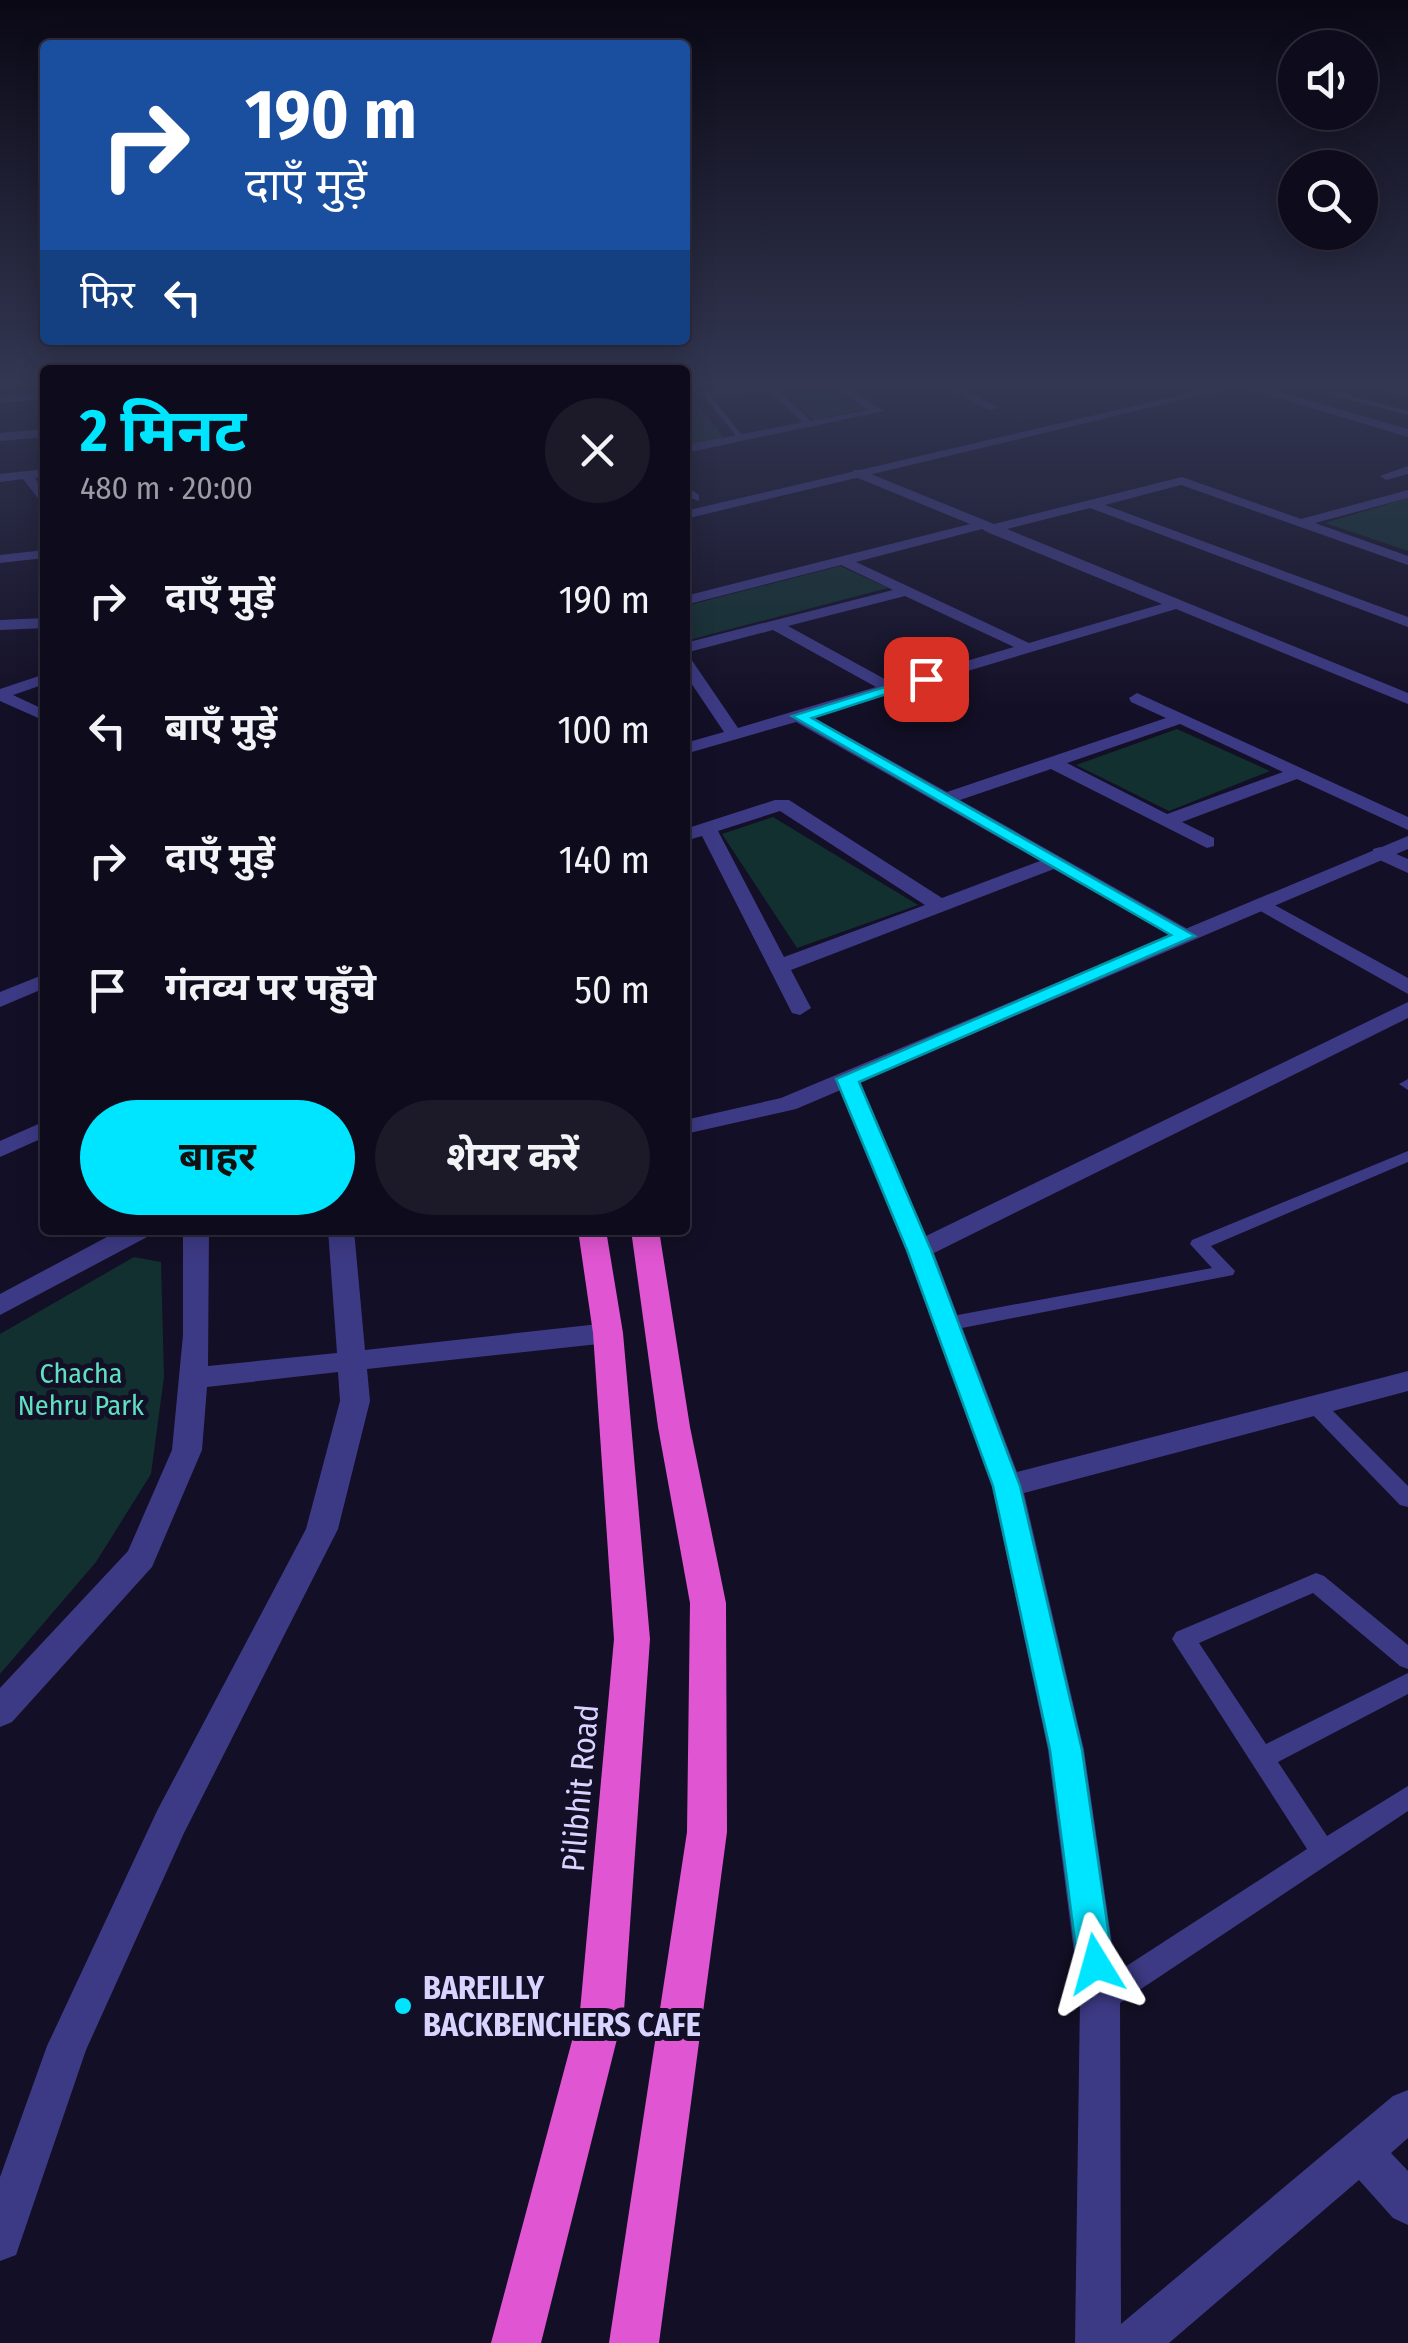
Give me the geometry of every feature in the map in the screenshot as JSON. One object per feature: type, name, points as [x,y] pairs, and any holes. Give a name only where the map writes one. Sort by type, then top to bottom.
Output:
[{"type":"highway","name":"Pilibhit Road","points":[[516,2343],[602,2011],[632,1638],[608,1333],[593,1235]]},
{"type":"highway","points":[[634,2343],[707,1812],[708,1603],[674,1426],[646,1235]]},
{"type":"street","points":[[690,513],[770,493]]},
{"type":"street","points":[[907,493],[1407,698]]},
{"type":"street","points":[[690,600],[1133,493]]},
{"type":"street","points":[[1217,493],[1408,561]]},
{"type":"street","points":[[1302,523],[1408,494]]},
{"type":"street","points":[[1091,504],[1408,622]]},
{"type":"street","points":[[0,559],[40,555]]},
{"type":"street","points":[[843,561],[1028,648]]},
{"type":"street","points":[[690,647],[908,591]]},
{"type":"street","points":[[690,748],[1176,604]]},
{"type":"street","points":[[0,625],[40,622]]},
{"type":"street","points":[[774,625],[891,689]]},
{"type":"street","points":[[0,636],[40,634]]},
{"type":"street","points":[[0,678],[40,665]]},
{"type":"street","points":[[690,670],[734,736]]},
{"type":"street","points":[[0,694],[40,681]]},
{"type":"street","points":[[0,694],[40,714]]},
{"type":"street","points":[[1137,698],[1408,824]]},
{"type":"street","points":[[799,716],[1186,936]]},
{"type":"street","points":[[945,799],[1180,718]]},
{"type":"street","points":[[1052,762],[1207,842]]},
{"type":"street","points":[[1166,821],[1298,773]]},
{"type":"street","points":[[690,833],[782,804],[941,906]]},
{"type":"street","points":[[707,828],[800,1008]]},
{"type":"street","points":[[690,1126],[788,1104],[1408,842]]},
{"type":"street","points":[[1380,854],[1408,867]]},
{"type":"street","points":[[778,967],[1056,862]]},
{"type":"street","points":[[1262,904],[1408,987]]},
{"type":"street","points":[[0,1000],[40,982]]},
{"type":"street","points":[[919,1250],[1408,1008]]},
{"type":"street","points":[[847,1079],[919,1250],[1006,1486],[1066,1750],[1100,2000],[1098,2343]]},
{"type":"street","points":[[0,1150],[40,1130]]},
{"type":"street","points":[[0,1306],[131,1235]]},
{"type":"street","points":[[0,1712],[141,1558],[187,1450],[194,1378],[196,1235]]},
{"type":"street","points":[[0,2238],[67,2046],[170,1824],[322,1530],[355,1402],[341,1235]]},
{"type":"street","points":[[194,1378],[608,1333]]},
{"type":"street","points":[[1006,1486],[1408,1381]]},
{"type":"street","points":[[1134,2343],[1408,2111]]},
{"type":"street","points":[[1360,2151],[1408,2203]]},
{"type":"lane","points":[[947,1324],[1226,1270],[1199,1244],[1408,1156]]},
{"type":"lane","points":[[1317,1407],[1408,1498]]},
{"type":"lane","points":[[1324,1852],[1184,1639],[1316,1582],[1408,1658]]},
{"type":"lane","points":[[1262,1758],[1408,1683]]},
{"type":"lane","points":[[1100,2000],[1408,1797]]},
{"type":"green space","points":[[1408,498],[1408,551],[1325,523]]},
{"type":"green space","points":[[840,566],[888,588],[690,640],[690,605]]},
{"type":"green space","points":[[1177,729],[1270,771],[1169,811],[1076,765]]},
{"type":"green space","points":[[773,817],[918,905],[797,948],[722,834]]},
{"type":"green space","name":"Chacha Nehru Park","points":[[134,1257],[161,1262],[164,1377],[151,1474],[96,1562],[0,1674],[0,1334]]},
{"type":"place","name":"BAREILLY BACKBENCHERS CAFE","points":[[403,2006]]},
{"type":"route","points":[[926,679],[799,716],[1186,936],[847,1079],[919,1250],[1006,1486],[1066,1750],[1096,1964]]}]
